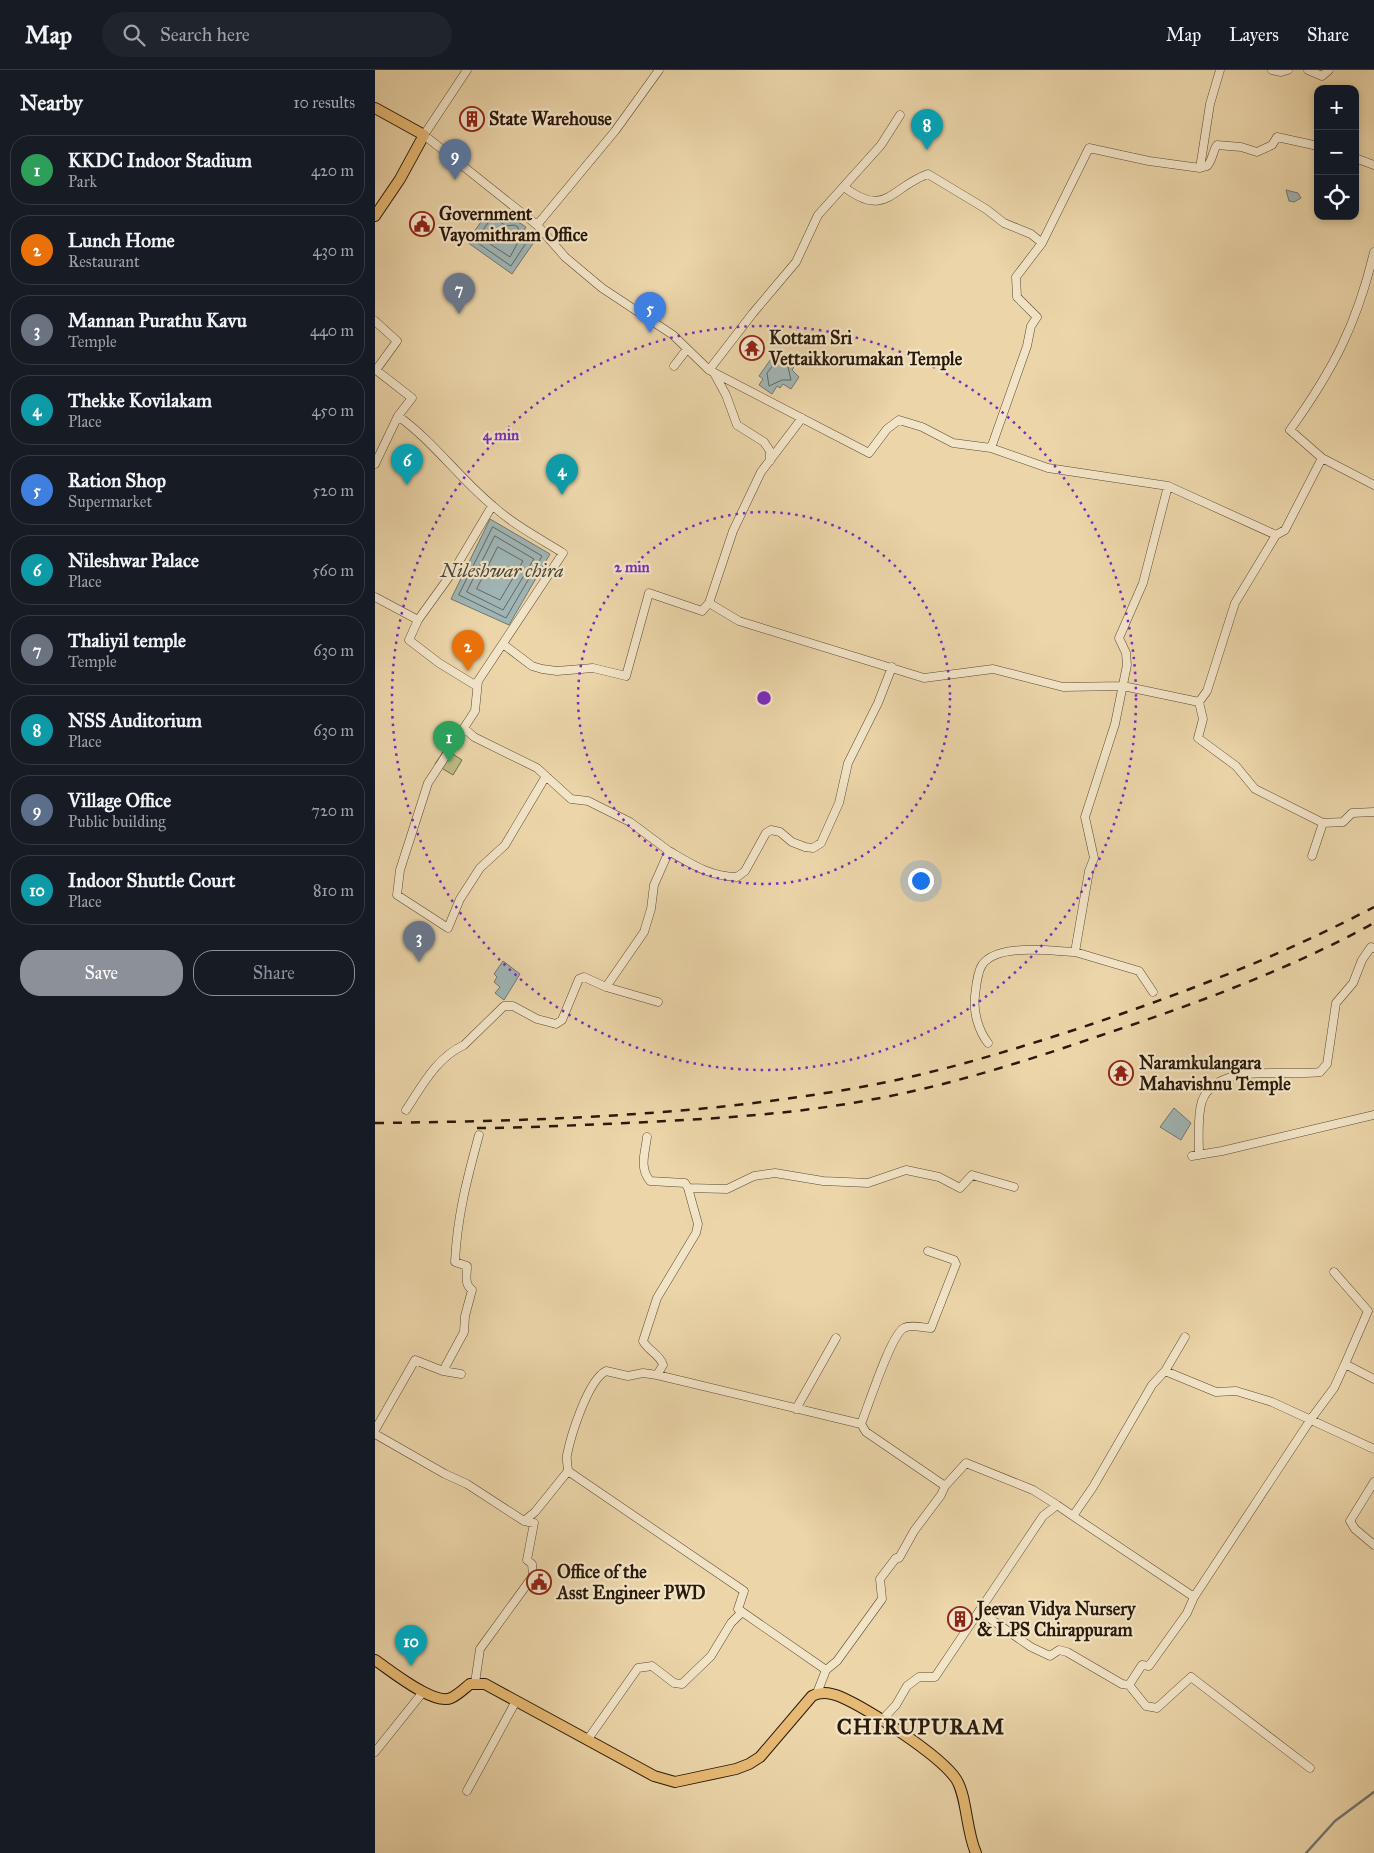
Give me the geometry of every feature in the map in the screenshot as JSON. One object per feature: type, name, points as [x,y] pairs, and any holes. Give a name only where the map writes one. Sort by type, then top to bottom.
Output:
[{"type":"main road","points":[[375,108],[424,135],[400,179],[375,216]]},
{"type":"main road","points":[[375,1660],[423,1692],[445,1700],[452,1698],[475,1683],[485,1684],[654,1776],[675,1782],[749,1764],[760,1757],[808,1699],[817,1693],[840,1696],[882,1720],[930,1755],[956,1780],[960,1788],[971,1842],[976,1853]]},
{"type":"street","points":[[467,70],[424,135],[537,225],[565,257],[602,288],[673,335],[712,372],[869,454],[887,429],[899,420],[922,427],[953,443],[991,448],[1048,468],[1168,486],[1276,535]]},
{"type":"street","points":[[537,225],[615,131],[659,70]]},
{"type":"street","points":[[1200,168],[1210,104],[1220,70]]},
{"type":"street","points":[[1272,70],[1281,72],[1288,70]]},
{"type":"street","points":[[1308,70],[1322,76],[1329,70]]},
{"type":"street","points":[[712,372],[753,312],[796,262],[818,215],[881,145],[900,115]]},
{"type":"street","points":[[991,448],[1027,346],[1031,326],[1037,317],[1017,297],[1016,277],[1042,244],[1089,148],[1149,161],[1200,168],[1210,163],[1212,151],[1217,145],[1241,147],[1257,152],[1272,145],[1277,137],[1314,145]]},
{"type":"street","points":[[1359,159],[1374,165]]},
{"type":"street","points":[[843,187],[862,198],[881,201],[891,197],[916,178],[928,174],[986,209],[1004,223],[1031,234],[1042,244]]},
{"type":"street","points":[[1374,252],[1355,316],[1337,359],[1324,382],[1290,430],[1322,458],[1374,485]]},
{"type":"street","points":[[375,321],[397,341],[376,370],[412,398],[398,416],[375,464]]},
{"type":"street","points":[[674,366],[687,349]]},
{"type":"street","points":[[712,372],[728,400],[737,425],[764,442],[770,451],[770,460]]},
{"type":"street","points":[[398,416],[444,455],[492,506],[515,524],[563,553],[475,685],[439,663],[409,640],[418,620],[453,570],[492,506]]},
{"type":"street","points":[[503,644],[532,666],[557,671],[593,668],[626,676],[649,594],[702,611],[709,603],[733,531],[761,472],[802,418]]},
{"type":"street","points":[[1199,702],[1207,691],[1235,603],[1276,535],[1285,530],[1322,458]]},
{"type":"street","points":[[1075,952],[1089,871],[1094,858],[1085,817],[1115,724],[1127,664],[1126,653],[1119,638],[1143,583],[1168,486]]},
{"type":"street","points":[[375,598],[418,620]]},
{"type":"street","points":[[709,603],[739,621],[924,678],[993,669],[1063,687],[1123,686],[1199,702]]},
{"type":"street","points":[[464,728],[474,737],[512,755],[546,776],[571,799],[588,801],[629,822],[669,851],[695,866],[718,876],[737,877],[745,871],[766,833],[771,830],[780,832],[792,842],[805,847],[813,848],[821,843],[839,803],[848,762],[878,703],[892,667]]},
{"type":"street","points":[[478,681],[475,711],[429,783],[400,870],[397,895],[448,928],[460,899],[480,868],[505,845],[546,776]]},
{"type":"street","points":[[1199,702],[1203,718],[1198,738],[1236,766],[1255,789],[1323,824],[1343,822],[1352,813],[1374,812]]},
{"type":"street","points":[[1312,856],[1323,824]]},
{"type":"street","points":[[606,987],[644,932],[651,909],[654,885],[669,851]]},
{"type":"street","points":[[1374,948],[1371,947],[1362,960],[1353,982],[1336,1002],[1327,1064],[1320,1072],[1308,1074],[1244,1073],[1232,1077],[1207,1091],[1202,1102],[1195,1156],[1374,1115]]},
{"type":"street","points":[[988,1043],[982,1036],[974,1007],[975,988],[981,966],[994,954],[1007,952],[1075,952],[1139,970],[1153,992]]},
{"type":"street","points":[[406,1110],[430,1072],[455,1049],[464,1045],[504,1006],[513,1006],[537,1020],[556,1024],[562,1020],[579,979],[584,976],[606,987],[658,1002]]},
{"type":"street","points":[[443,1371],[464,1332],[465,1316],[472,1290],[467,1287],[467,1266],[455,1262],[454,1244],[468,1174],[479,1135]]},
{"type":"street","points":[[647,1137],[642,1164],[644,1174],[650,1181],[685,1183],[698,1224],[696,1233],[657,1298],[643,1341],[646,1347],[661,1359],[663,1365],[657,1375]]},
{"type":"street","points":[[688,1188],[727,1189],[754,1176],[775,1173],[823,1181],[868,1183],[906,1170],[939,1177],[960,1188],[972,1175],[1014,1187]]},
{"type":"street","points":[[861,1424],[892,1340],[903,1328],[911,1326],[931,1328],[956,1264],[954,1260],[928,1250]]},
{"type":"street","points":[[1129,1684],[1142,1665],[1149,1666],[1158,1655],[1311,1419],[1334,1388],[1368,1311],[1334,1272]]},
{"type":"street","points":[[1073,1516],[1093,1488],[1152,1385],[1165,1371],[1185,1337]]},
{"type":"street","points":[[796,1410],[837,1338]]},
{"type":"street","points":[[375,1430],[415,1360],[443,1371],[461,1374]]},
{"type":"street","points":[[1345,1364],[1374,1379]]},
{"type":"street","points":[[524,1521],[535,1512],[568,1471],[567,1456],[588,1391],[599,1375],[606,1371],[628,1376],[643,1373],[657,1375],[796,1410],[861,1424],[866,1432],[945,1486]]},
{"type":"street","points":[[1165,1371],[1216,1392],[1236,1391],[1272,1402],[1374,1450]]},
{"type":"street","points":[[375,1434],[445,1474],[467,1484],[524,1521],[534,1523],[527,1560],[532,1564],[533,1576],[481,1649],[475,1683]]},
{"type":"street","points":[[817,1693],[826,1670],[837,1661],[883,1600],[880,1579],[896,1558],[899,1558],[914,1531],[941,1495],[945,1486],[966,1463],[1033,1490],[1194,1597]]},
{"type":"street","points":[[568,1471],[744,1592],[738,1609],[826,1670]]},
{"type":"street","points":[[1374,1482],[1350,1521],[1359,1534],[1374,1545]]},
{"type":"street","points":[[882,1720],[896,1705],[907,1686],[919,1677],[935,1677],[1043,1516],[1057,1505]]},
{"type":"street","points":[[979,1611],[1031,1647],[1050,1656],[1059,1650],[1067,1652],[1122,1684],[1129,1684]]},
{"type":"street","points":[[588,1739],[637,1668],[652,1666],[674,1683],[682,1684],[711,1656],[731,1623],[742,1612]]},
{"type":"street","points":[[1129,1684],[1146,1706],[1157,1708],[1191,1677],[1310,1768]]},
{"type":"street","points":[[375,1752],[423,1692]]},
{"type":"street","points":[[467,1791],[516,1701]]},
{"type":"shaded area","points":[[445,749],[462,760],[453,775],[435,764]]},
{"type":"water","points":[[1286,190],[1298,193],[1301,198],[1294,202],[1289,201]]},
{"type":"water","points":[[490,209],[509,222],[512,218],[526,227],[522,234],[534,242],[512,274],[467,242]]},
{"type":"water","points":[[780,355],[795,365],[792,370],[799,377],[791,389],[783,384],[780,388],[777,386],[772,394],[759,385],[763,379],[759,376],[773,356],[777,359]]},
{"type":"water","name":"Nileshwar chira","points":[[490,519],[550,554],[509,625],[451,599]]},
{"type":"water","points":[[503,961],[520,974],[504,1000],[495,993],[500,987],[494,982],[497,977],[494,974]]},
{"type":"water","points":[[1174,1108],[1191,1123],[1181,1140],[1160,1127]]},
{"type":"waterway","points":[[1306,1853],[1335,1821],[1374,1792]]},
{"type":"railway","points":[[375,1123],[497,1121],[680,1111],[801,1097],[888,1082],[997,1054],[1153,1003],[1265,959],[1374,907]]},
{"type":"railway","points":[[477,1128],[627,1123],[748,1116],[839,1105],[928,1088],[1045,1054],[1206,998],[1275,971],[1374,923]]},
{"type":"place","name":"State Warehouse","points":[[472,119]]},
{"type":"place","name":"NSS Auditorium","points":[[927,150]]},
{"type":"place","name":"Village Office","points":[[455,180]]},
{"type":"place","name":"Government Vayomithram Office","points":[[422,224]]},
{"type":"place","name":"Thaliyil temple","points":[[459,314]]},
{"type":"place","name":"Ration Shop","points":[[650,333]]},
{"type":"place","name":"Kottam Sri Vettaikkorumakan Temple","points":[[752,348]]},
{"type":"place","name":"Nileshwar Palace","points":[[407,485]]},
{"type":"place","name":"Thekke Kovilakam","points":[[562,495]]},
{"type":"place","name":"Lunch Home","points":[[468,671]]},
{"type":"place","name":"KKDC Indoor Stadium","points":[[449,762]]},
{"type":"place","name":"Mannan Purathu Kavu","points":[[419,962]]},
{"type":"place","name":"Naramkulangara Mahavishnu Temple","points":[[1121,1073]]},
{"type":"place","name":"Office of the Asst Engineer PWD","points":[[539,1582]]},
{"type":"place","name":"Jeevan Vidya Nursery & LPS Chirappuram","points":[[960,1619]]},
{"type":"place","name":"Indoor Shuttle Court","points":[[411,1666]]},
{"type":"district","name":"CHIRUPURAM","points":[[921,1726]]}]
